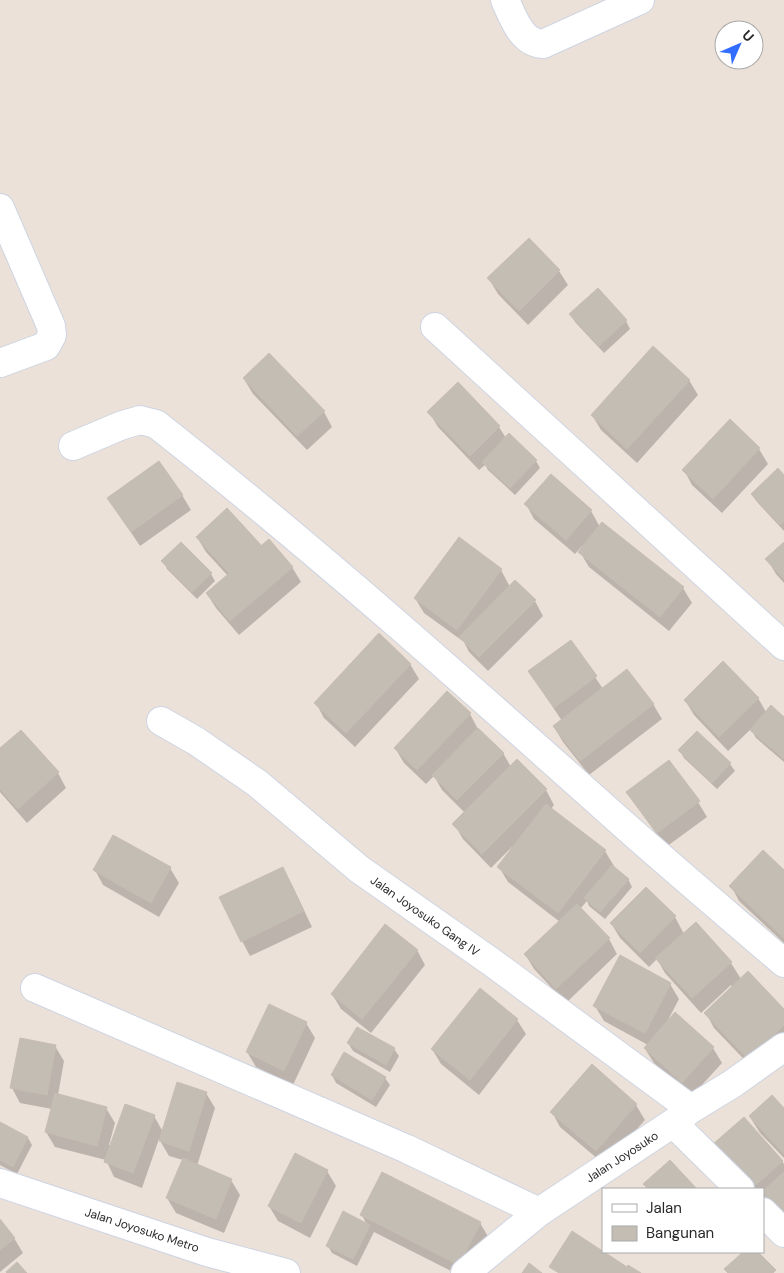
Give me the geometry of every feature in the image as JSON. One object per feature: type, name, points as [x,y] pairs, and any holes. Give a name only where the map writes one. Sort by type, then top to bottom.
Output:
[{"type":"street","points":[[505,0],[520,31],[535,44],[543,44],[640,0]]},
{"type":"street","points":[[0,208],[52,326],[52,335],[46,346],[0,363]]},
{"type":"street","points":[[435,327],[784,646]]},
{"type":"street","points":[[73,446],[120,426],[140,420],[156,424],[246,495],[499,712],[784,963]]},
{"type":"street","name":"Jalan Joyosuko Gang IV","points":[[161,721],[196,741],[257,783],[359,869],[490,961],[682,1116],[739,1188]]},
{"type":"street","points":[[35,988],[407,1149],[539,1212]]},
{"type":"street","name":"Jalan Joyosuko","points":[[465,1273],[539,1212],[732,1084],[784,1047]]},
{"type":"street","name":"Jalan Joyosuko Metro","points":[[0,1183],[207,1252],[286,1273]]},
{"type":"street","points":[[764,1213],[784,1233]]},
{"type":"building","points":[[529,238],[560,270],[519,311],[487,278]]},
{"type":"building","points":[[598,288],[627,320],[599,346],[569,314]]},
{"type":"building","points":[[653,346],[690,380],[627,449],[591,415]]},
{"type":"building","points":[[269,353],[325,411],[297,436],[243,378]]},
{"type":"building","points":[[458,382],[500,426],[470,456],[427,412]]},
{"type":"building","points":[[730,419],[760,448],[713,499],[682,470]]},
{"type":"building","points":[[509,433],[537,460],[510,488],[482,462]]},
{"type":"building","points":[[159,461],[183,495],[131,532],[107,498]]},
{"type":"building","points":[[778,468],[784,475],[784,521],[780,525],[751,494]]},
{"type":"building","points":[[551,474],[592,510],[566,540],[524,504]]},
{"type":"building","points":[[227,508],[261,545],[229,573],[196,537]]},
{"type":"building","points":[[602,522],[684,587],[660,617],[578,552]]},
{"type":"building","points":[[459,537],[502,569],[457,630],[414,598]]},
{"type":"building","points":[[269,539],[293,567],[230,621],[206,593]]},
{"type":"building","points":[[181,542],[212,573],[192,592],[161,561]]},
{"type":"building","points":[[784,542],[784,579],[765,559]]},
{"type":"building","points":[[515,580],[536,600],[479,657],[459,637]]},
{"type":"building","points":[[379,633],[411,664],[346,733],[314,703]]},
{"type":"building","points":[[571,640],[597,676],[554,708],[528,671]]},
{"type":"building","points":[[723,661],[759,698],[719,737],[684,700]]},
{"type":"building","points":[[627,669],[654,704],[580,761],[553,726]]},
{"type":"building","points":[[447,691],[471,713],[417,770],[394,748]]},
{"type":"building","points":[[771,705],[784,717],[784,759],[750,730]]},
{"type":"building","points":[[478,728],[504,753],[457,800],[432,775]]},
{"type":"building","points":[[21,730],[59,772],[18,809],[0,789],[0,748]]},
{"type":"building","points":[[697,731],[731,763],[712,783],[678,750]]},
{"type":"building","points":[[517,759],[547,789],[482,854],[452,824]]},
{"type":"building","points":[[669,760],[700,801],[657,833],[626,792]]},
{"type":"building","points":[[546,804],[606,850],[558,913],[497,867]]},
{"type":"building","points":[[113,835],[171,867],[151,903],[93,870]]},
{"type":"building","points":[[763,850],[784,870],[784,938],[729,886]]},
{"type":"building","points":[[612,865],[629,879],[600,912],[584,898]]},
{"type":"building","points":[[283,867],[304,911],[241,942],[219,897]]},
{"type":"building","points":[[646,887],[676,916],[640,953],[610,923]]},
{"type":"building","points":[[577,904],[610,938],[556,989],[524,954]]},
{"type":"building","points":[[696,922],[732,962],[692,998],[655,958]]},
{"type":"building","points":[[385,924],[418,950],[362,1019],[331,994]]},
{"type":"building","points":[[620,955],[671,983],[645,1033],[593,1006]]},
{"type":"building","points":[[748,971],[784,1009],[784,1025],[749,1060],[704,1013]]},
{"type":"building","points":[[480,988],[518,1019],[470,1080],[431,1049]]},
{"type":"building","points":[[269,1004],[307,1022],[284,1071],[246,1052]]},
{"type":"building","points":[[675,1012],[714,1047],[682,1083],[644,1048]]},
{"type":"building","points":[[357,1027],[395,1048],[386,1065],[347,1043]]},
{"type":"building","points":[[20,1038],[56,1045],[47,1095],[10,1088]]},
{"type":"building","points":[[344,1052],[386,1077],[372,1100],[331,1075]]},
{"type":"building","points":[[592,1064],[637,1104],[596,1151],[550,1112]]},
{"type":"building","points":[[177,1082],[207,1092],[189,1151],[159,1141]]},
{"type":"building","points":[[55,1093],[107,1107],[97,1146],[45,1132]]},
{"type":"building","points":[[772,1095],[784,1108],[784,1154],[749,1116]]},
{"type":"building","points":[[125,1104],[155,1115],[133,1173],[104,1162]]},
{"type":"building","points":[[744,1117],[783,1161],[752,1188],[713,1144]]},
{"type":"building","points":[[0,1122],[28,1137],[13,1167],[0,1160]]},
{"type":"building","points":[[295,1153],[328,1170],[301,1223],[268,1206]]},
{"type":"building","points":[[183,1158],[232,1179],[216,1219],[166,1198]]},
{"type":"building","points":[[670,1160],[696,1188],[647,1188],[643,1184]]},
{"type":"building","points":[[382,1172],[481,1222],[459,1265],[360,1215]]},
{"type":"building","points":[[784,1172],[784,1227],[764,1207],[764,1190]]},
{"type":"building","points":[[343,1211],[370,1225],[353,1259],[326,1246]]},
{"type":"building","points":[[0,1219],[15,1238],[0,1250]]},
{"type":"building","points":[[572,1231],[602,1251],[602,1253],[606,1253],[627,1267],[628,1265],[641,1273],[559,1273],[549,1267]]},
{"type":"building","points":[[742,1253],[759,1253],[776,1270],[773,1273],[728,1273],[724,1269]]},
{"type":"building","points":[[17,1262],[27,1273],[6,1272]]},
{"type":"building","points":[[529,1263],[542,1273],[522,1273]]}]
